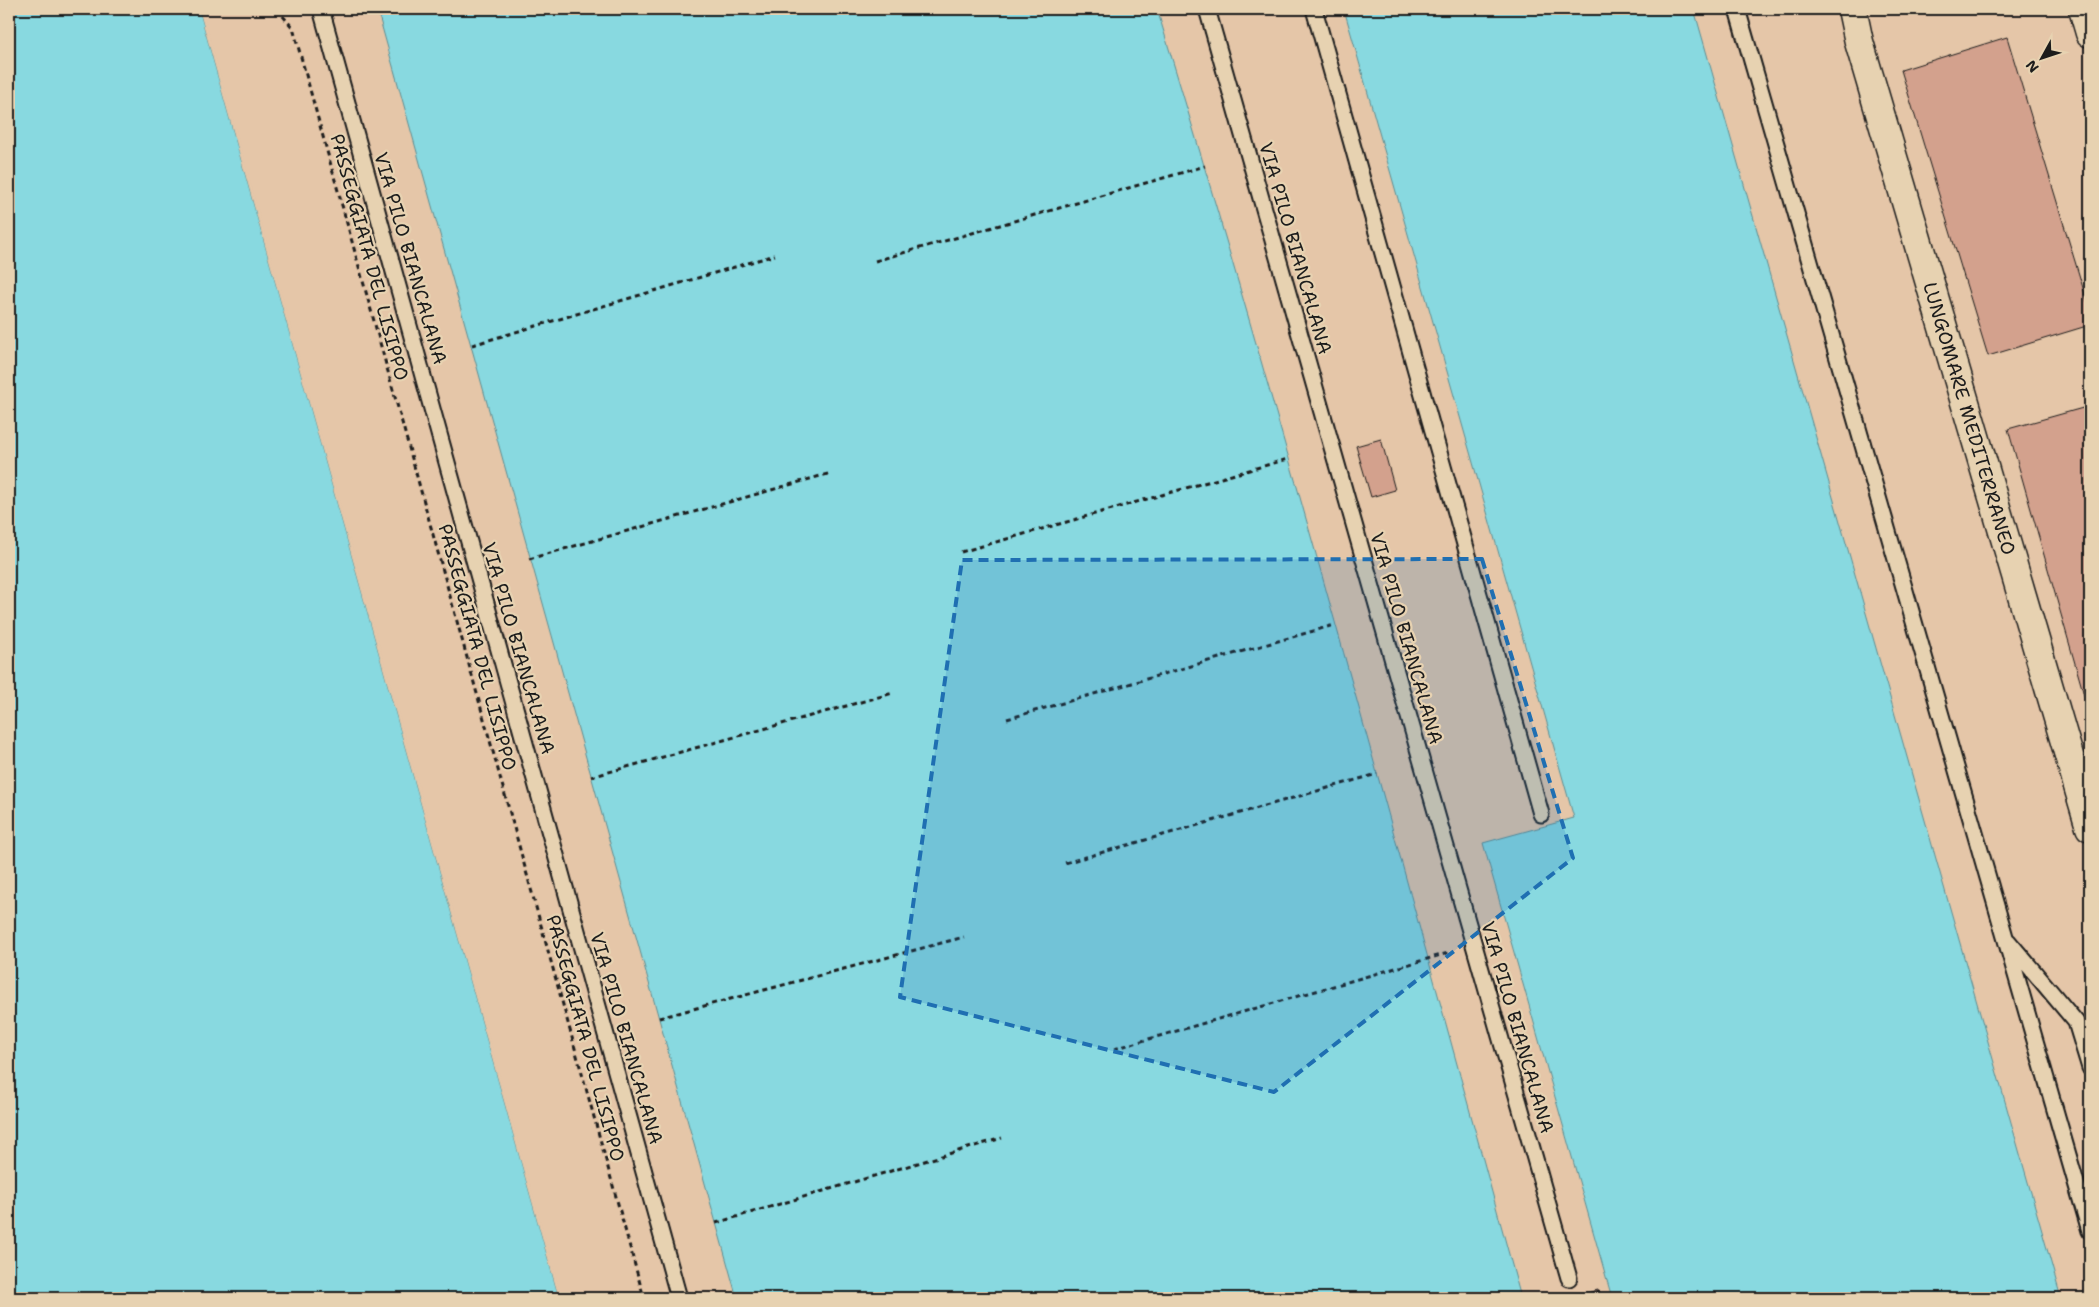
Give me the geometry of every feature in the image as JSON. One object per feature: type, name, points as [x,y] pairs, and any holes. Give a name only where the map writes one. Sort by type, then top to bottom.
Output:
[{"type":"street","name":"LUNGOMARE MEDITERRANEO","points":[[1852,9],[1862,52],[2090,827]]},
{"type":"street","points":[[2083,9],[2090,33]]},
{"type":"lane","name":"VIA PILO BIANCALANA","points":[[321,9],[679,1298]]},
{"type":"lane","name":"VIA PILO BIANCALANA","points":[[1207,9],[1569,1278]]},
{"type":"lane","points":[[1314,9],[1541,814]]},
{"type":"lane","points":[[1737,9],[2090,1230]]},
{"type":"lane","points":[[2004,936],[2076,1022],[2090,1068]]},
{"type":"path","name":"PASSEGGIATA DEL LISIPPO","points":[[277,9],[293,28],[644,1298]]},
{"type":"path","points":[[875,261],[1204,166]]},
{"type":"path","points":[[472,345],[775,255]]},
{"type":"path","points":[[961,552],[1288,460]]},
{"type":"path","points":[[529,560],[831,473]]},
{"type":"path","points":[[1007,719],[1334,625]]},
{"type":"path","points":[[591,777],[893,692]]},
{"type":"path","points":[[1066,863],[1377,774]]},
{"type":"path","points":[[659,1018],[964,937]]},
{"type":"path","points":[[1114,1050],[1448,953]]},
{"type":"path","points":[[716,1223],[1002,1138]]},
{"type":"highlighted area","points":[[1482,559],[1573,858],[1274,1092],[900,997],[962,560]]},
{"type":"water","points":[[9,9],[199,9],[559,1298],[9,1298]]},
{"type":"water","points":[[377,9],[1157,9],[1298,491],[1521,1298],[737,1298]]},
{"type":"water","points":[[1344,9],[1694,9],[2061,1298],[1612,1298],[1483,843],[1574,818]]},
{"type":"pier","points":[[199,9],[201,9],[561,1298],[559,1298]]},
{"type":"building","points":[[2007,37],[2090,311],[2090,325],[1988,356],[1901,70]]},
{"type":"building","points":[[2090,406],[2090,716],[2008,429]]},
{"type":"building","points":[[1381,439],[1395,490],[1371,497],[1356,446]]},
{"type":"building","points":[[1598,1290],[1600,1298],[1568,1298]]}]
